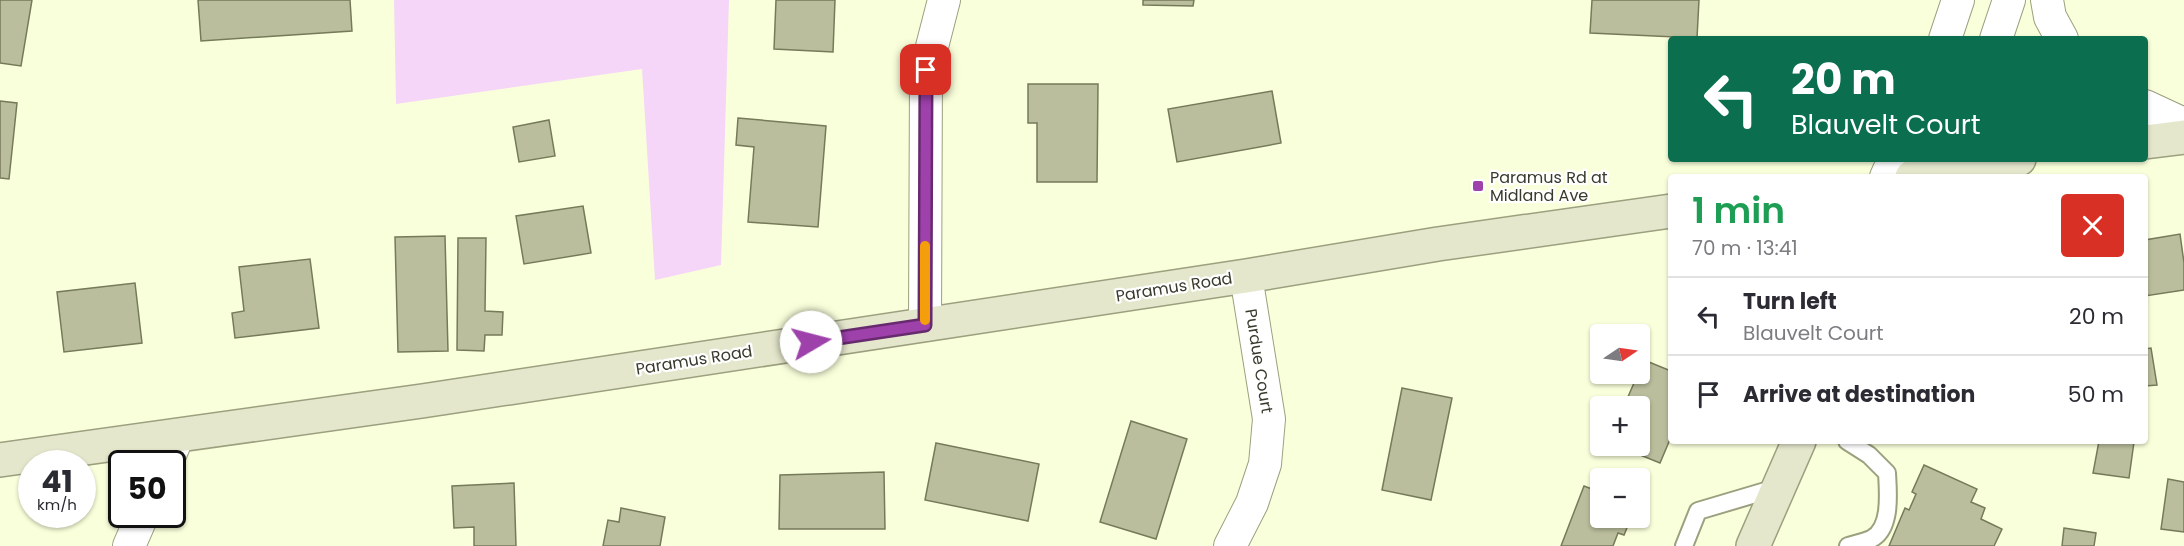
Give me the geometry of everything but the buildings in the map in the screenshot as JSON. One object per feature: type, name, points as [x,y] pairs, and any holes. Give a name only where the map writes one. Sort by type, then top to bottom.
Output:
[{"type":"main road","points":[[2148,142],[2184,137]]},
{"type":"main road","points":[[1934,171],[1998,162]]},
{"type":"main road","name":"Paramus Road","points":[[172,450],[422,401],[1246,276],[1438,244],[1668,214]]},
{"type":"main road","points":[[1760,545],[1779,487],[1798,444]]},
{"type":"main road","name":"Paramus Road","points":[[0,460],[108,454]]},
{"type":"street","points":[[925,325],[926,70],[944,0]]},
{"type":"street","points":[[1946,36],[1958,0]]},
{"type":"street","points":[[1997,36],[2009,0]]},
{"type":"street","points":[[2047,0],[2050,17],[2060,36]]},
{"type":"street","points":[[2148,107],[2184,124]]},
{"type":"street","name":"Purdue Court","points":[[1230,546],[1252,503],[1266,464],[1269,419],[1246,276]]},
{"type":"street","points":[[129,546],[137,528]]},
{"type":"lane","points":[[1848,546],[1873,538],[1885,521],[1888,501],[1887,473],[1869,455],[1852,444]]},
{"type":"lane","points":[[1684,546],[1698,511],[1779,487]]},
{"type":"shaded area","points":[[394,0],[729,0],[721,265],[655,280],[642,69],[396,104]]},
{"type":"slow traffic","points":[[925,246],[925,320]]},
{"type":"place","name":"Paramus Rd at Midland Ave","points":[[1478,186]]},
{"type":"route","points":[[811,342],[925,325],[926,70]]}]
